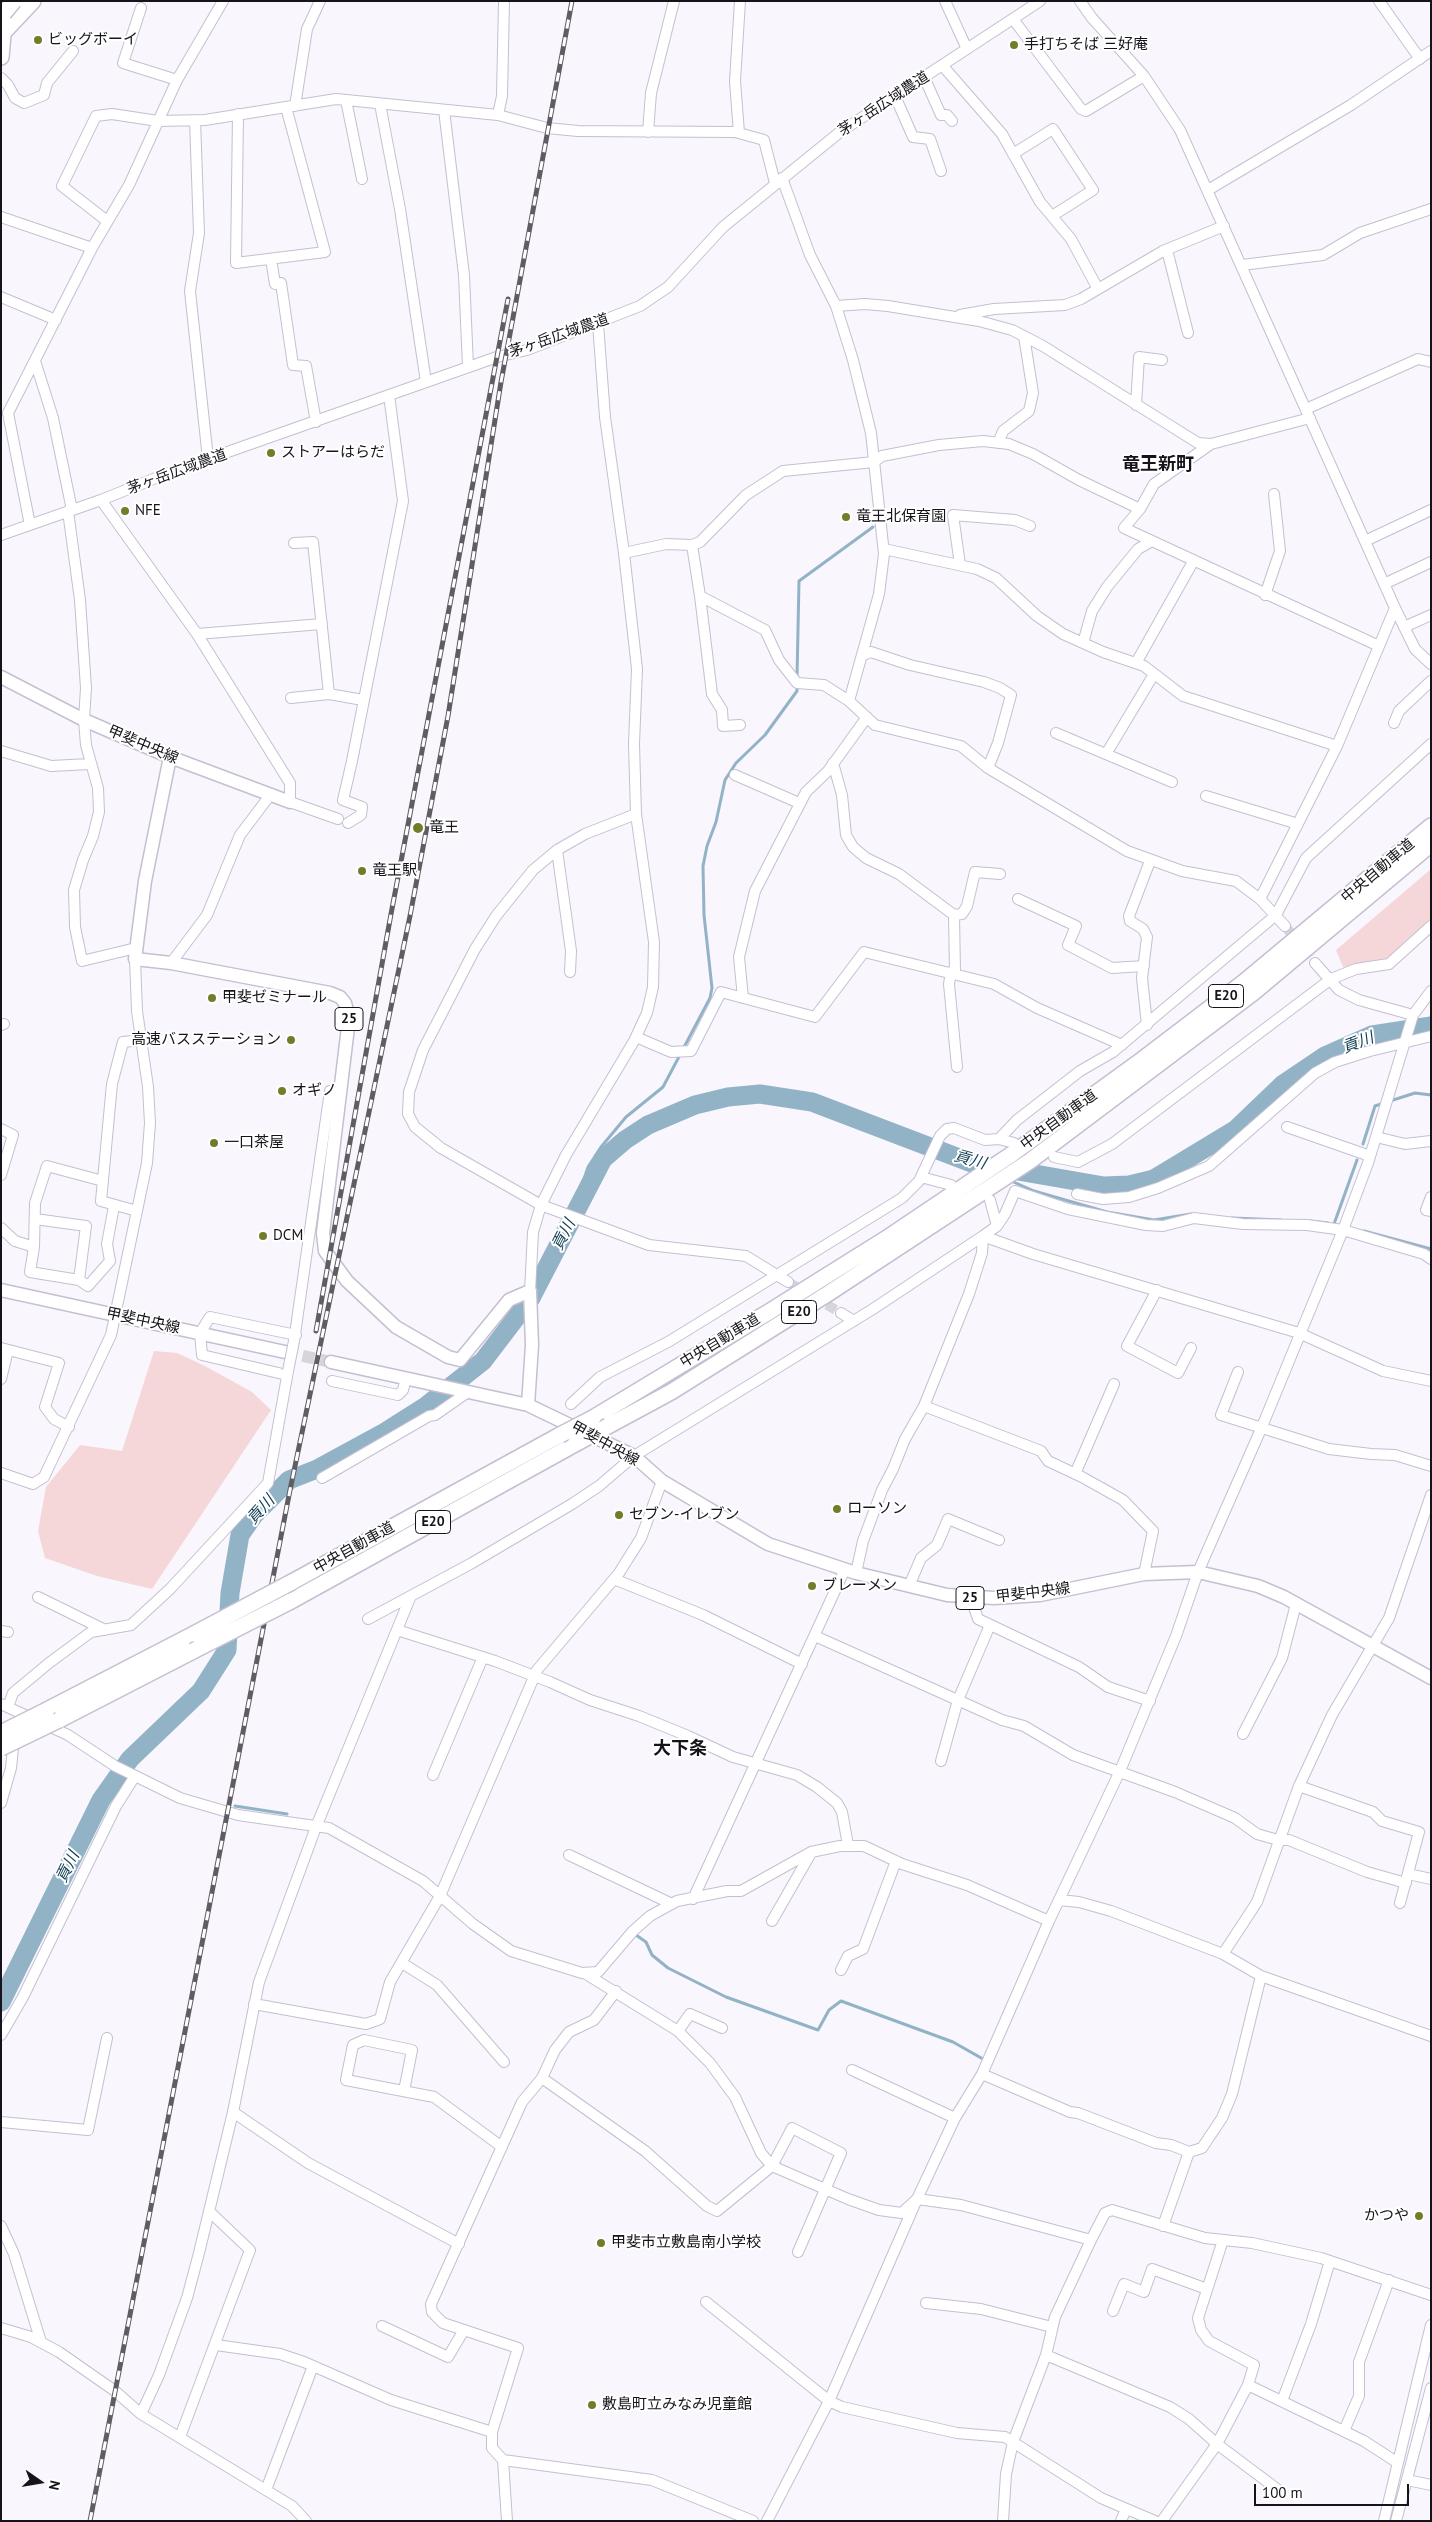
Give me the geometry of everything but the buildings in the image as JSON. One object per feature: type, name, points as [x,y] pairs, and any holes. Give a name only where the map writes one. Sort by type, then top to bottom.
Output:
[{"type":"highway","points":[[1,57],[6,1]]},
{"type":"highway","points":[[1,16],[14,1]]},
{"type":"highway","points":[[2,34],[32,1]]},
{"type":"highway","name":"中央自動車道","points":[[1,1733],[292,1582],[592,1418],[772,1310],[969,1183],[1012,1149],[1143,1059],[1244,982],[1431,826]]},
{"type":"highway","name":"中央自動車道","points":[[1,1748],[291,1601],[680,1386],[988,1196],[1030,1161],[1253,993],[1431,844]]},
{"type":"main road","name":"甲斐中央線","points":[[1,677],[84,720],[170,758],[290,802]]},
{"type":"main road","points":[[136,954],[145,881],[170,758]]},
{"type":"main road","name":"25","points":[[136,954],[171,963],[330,993],[340,997],[345,1003],[349,1019],[322,1233],[325,1251],[348,1281],[396,1327],[448,1357],[460,1360],[509,1300],[530,1291]]},
{"type":"main road","name":"甲斐中央線","points":[[1,1290],[284,1352]]},
{"type":"main road","points":[[528,1405],[531,1324],[530,1291]]},
{"type":"main road","name":"甲斐中央線","points":[[330,1362],[528,1405],[634,1456],[662,1481],[768,1544],[850,1571],[909,1586],[971,1598],[1040,1595],[1144,1574],[1198,1572],[1258,1586],[1296,1604],[1431,1678]]},
{"type":"street","points":[[30,525],[5,413],[35,361],[92,248],[129,185],[177,80],[224,1]]},
{"type":"street","points":[[238,114],[236,264],[325,252],[291,106],[306,29],[320,1]]},
{"type":"street","points":[[498,115],[502,96],[504,1]]},
{"type":"street","points":[[648,132],[651,93],[674,1]]},
{"type":"street","points":[[739,133],[735,81],[740,1]]},
{"type":"street","points":[[945,1],[967,48]]},
{"type":"street","name":"茅ヶ岳広域農道","points":[[1,535],[468,367],[497,357],[527,350],[598,324],[640,306],[668,287],[723,227],[778,180],[840,132],[1040,1]]},
{"type":"street","points":[[1080,1],[1092,18],[1144,76],[1180,130],[1395,608],[1415,649],[1430,663]]},
{"type":"street","points":[[1379,1],[1420,59]]},
{"type":"street","points":[[141,8],[123,63],[177,80]]},
{"type":"street","points":[[1013,18],[1081,109],[1086,111],[1144,76]]},
{"type":"street","points":[[1,78],[8,84],[14,98],[24,103],[44,95],[47,84],[72,51]]},
{"type":"street","points":[[1208,190],[1351,105],[1431,52]]},
{"type":"street","points":[[942,65],[1002,134],[1040,202],[1071,239],[1098,289]]},
{"type":"street","points":[[924,77],[941,115],[947,115],[952,121]]},
{"type":"street","points":[[895,96],[913,137],[930,139],[941,171]]},
{"type":"street","points":[[107,221],[62,186],[96,116],[102,113],[158,122],[195,120],[336,99],[498,115],[547,128],[578,131],[739,133],[764,140],[778,180],[810,255],[836,306],[868,424],[874,462],[884,548],[879,594],[849,701]]},
{"type":"street","points":[[346,100],[362,179]]},
{"type":"street","points":[[380,104],[400,209],[426,382]]},
{"type":"street","points":[[444,110],[464,275],[468,367]]},
{"type":"street","points":[[195,120],[199,233],[190,291],[208,460]]},
{"type":"street","points":[[1013,154],[1053,130],[1093,190],[1052,216]]},
{"type":"street","points":[[1242,265],[1323,255],[1360,233],[1431,209]]},
{"type":"street","points":[[1,217],[92,248]]},
{"type":"street","points":[[952,316],[994,309],[1065,305],[1168,250],[1224,226]]},
{"type":"street","points":[[1168,250],[1188,333]]},
{"type":"street","points":[[271,259],[275,284],[282,283],[293,365],[306,366],[316,422]]},
{"type":"street","points":[[1,297],[56,320]]},
{"type":"street","points":[[836,306],[865,304],[952,316],[1012,330],[1198,443],[1211,444]]},
{"type":"street","points":[[530,1291],[533,1232],[542,1205],[566,1155],[614,1079],[636,1037],[647,1013],[653,987],[654,942],[636,814],[634,744],[637,669],[624,554],[605,417],[602,350],[598,324]]},
{"type":"street","points":[[998,443],[1003,431],[1029,411],[1033,394],[1024,336]]},
{"type":"street","points":[[1136,405],[1139,357],[1162,360]]},
{"type":"street","points":[[1379,646],[1124,528],[1140,509],[1154,484],[1211,444],[1308,414],[1418,359],[1431,362]]},
{"type":"street","points":[[1,1473],[34,1484],[44,1477],[103,1356],[111,1335],[147,1163],[150,1123],[142,1040],[137,1012],[136,954],[82,961],[75,927],[74,890],[93,836],[99,812],[98,788],[90,764],[84,720],[86,688],[80,600],[70,510],[53,418],[35,361]]},
{"type":"street","points":[[348,823],[361,815],[362,807],[343,800],[403,501],[389,395]]},
{"type":"street","points":[[624,554],[666,544],[692,545],[700,542],[746,495],[782,471],[874,462],[882,456],[939,444],[983,441],[1009,444],[1140,509]]},
{"type":"street","points":[[1266,595],[1280,551],[1274,494]]},
{"type":"street","points":[[100,500],[196,634],[290,783],[290,802],[338,819]]},
{"type":"street","points":[[1365,541],[1431,510]]},
{"type":"street","points":[[960,565],[954,514],[1015,520],[1030,526]]},
{"type":"street","points":[[1082,643],[1092,611],[1108,587],[1138,549],[1152,541]]},
{"type":"street","points":[[294,543],[313,542],[329,694]]},
{"type":"street","points":[[692,545],[712,694],[722,710],[723,726],[740,725]]},
{"type":"street","points":[[884,548],[977,569],[996,578],[1037,616],[1063,634],[1144,666],[1183,696],[1337,746]]},
{"type":"street","points":[[1136,663],[1194,560]]},
{"type":"street","points":[[1384,584],[1431,562]]},
{"type":"street","points":[[700,596],[765,630],[779,660],[801,683],[824,685],[849,701],[876,725],[961,746],[988,768],[1127,851],[1182,871],[1236,882],[1260,899],[1285,926]]},
{"type":"street","points":[[1260,899],[1337,746],[1395,608]]},
{"type":"street","points":[[1404,627],[1431,615]]},
{"type":"street","points":[[196,634],[322,624]]},
{"type":"street","points":[[863,655],[872,652],[910,665],[984,682],[1000,688],[1011,695],[998,743],[988,768]]},
{"type":"street","points":[[1106,754],[1154,674]]},
{"type":"street","points":[[1394,723],[1399,711],[1431,681]]},
{"type":"street","points":[[291,698],[329,694],[363,700]]},
{"type":"street","points":[[743,998],[739,957],[755,891],[806,792],[833,763],[866,717]]},
{"type":"street","points":[[1056,733],[1172,782]]},
{"type":"street","points":[[999,1139],[1017,1120],[1080,1071],[1122,1045],[1147,1025],[1276,915],[1306,858],[1431,744]]},
{"type":"street","points":[[1,751],[51,766],[90,764]]},
{"type":"street","points":[[833,763],[842,795],[846,835],[853,847],[866,858],[899,874],[954,915],[962,914],[967,906],[975,872],[1000,874]]},
{"type":"street","points":[[735,775],[799,803]]},
{"type":"street","points":[[171,963],[207,915],[240,835],[271,794]]},
{"type":"street","points":[[1206,796],[1298,824]]},
{"type":"street","points":[[636,814],[585,834],[557,850],[533,870],[496,916],[475,949],[423,1050],[409,1092],[408,1114],[415,1127],[441,1148],[542,1205],[649,1245],[746,1256],[788,1282]]},
{"type":"street","points":[[557,850],[571,951],[570,972]]},
{"type":"street","points":[[1147,1025],[1142,978],[1147,936],[1143,929],[1130,922],[1129,916],[1150,860]]},
{"type":"street","points":[[1018,899],[1076,926],[1068,945],[1112,968],[1144,966]]},
{"type":"street","points":[[954,915],[953,972],[949,984],[957,1067]]},
{"type":"street","points":[[1054,1157],[1078,1162],[1112,1144],[1330,981],[1356,969],[1389,964],[1431,926]]},
{"type":"street","points":[[636,1037],[676,1051],[690,1051],[721,992],[814,1017],[864,952],[953,972],[994,984],[1037,1008],[1122,1045]]},
{"type":"street","points":[[1315,963],[1339,990],[1358,1000],[1413,1015]]},
{"type":"street","points":[[767,2521],[829,2400],[917,2199],[955,2118],[982,2074],[1049,1921],[1120,1771],[1150,1702],[1176,1636],[1198,1572],[1261,1429],[1299,1333],[1345,1226],[1385,1110],[1413,1015],[1431,991]]},
{"type":"street","points":[[1077,1194],[1103,1201],[1130,1197],[1158,1188],[1209,1166],[1315,1073],[1335,1062],[1431,1036]]},
{"type":"street","points":[[137,1211],[101,1202],[103,1164],[112,1084],[123,1042],[142,1040]]},
{"type":"street","points":[[1,1803],[10,1768],[8,1707],[14,1693],[49,1663],[91,1632],[131,1625],[170,1589],[268,1482],[295,1338],[330,1090],[340,1091]]},
{"type":"street","points":[[1287,1127],[1370,1156]]},
{"type":"street","points":[[571,1404],[600,1377],[668,1342],[902,1198],[921,1177],[940,1136],[947,1129],[954,1128],[985,1140],[999,1139],[1012,1149]]},
{"type":"street","points":[[1,1129],[13,1135],[1,1176]]},
{"type":"street","points":[[1376,1136],[1406,1144],[1431,1142]]},
{"type":"street","points":[[103,1181],[47,1166],[35,1204],[34,1247],[30,1272],[78,1280],[88,1286],[110,1261],[107,1244],[114,1206]]},
{"type":"street","points":[[921,1177],[950,1185]]},
{"type":"street","points":[[368,1619],[410,1598],[572,1504],[599,1486],[634,1456],[854,1321],[983,1236],[996,1226],[1005,1214],[1015,1191],[1101,1216],[1163,1226],[1194,1218],[1243,1224],[1345,1226],[1424,1254],[1431,1259]]},
{"type":"street","points":[[988,1196],[996,1226]]},
{"type":"street","points":[[1431,1197],[1426,1210],[1431,1211]]},
{"type":"street","points":[[1101,1216],[1103,1201]]},
{"type":"street","points":[[35,1218],[86,1226],[78,1280]]},
{"type":"street","points":[[1,1228],[15,1241],[34,1247]]},
{"type":"street","points":[[983,1236],[1033,1254],[1299,1333],[1383,1371],[1431,1381]]},
{"type":"street","points":[[692,1899],[815,1636],[850,1571],[882,1490],[894,1469],[905,1439],[924,1406],[969,1294],[982,1253],[983,1236]]},
{"type":"street","points":[[1157,1290],[1127,1346],[1178,1373],[1191,1348]]},
{"type":"street","points":[[841,1313],[854,1321]]},
{"type":"street","points":[[288,1373],[202,1355],[200,1333],[210,1317],[295,1338]]},
{"type":"street","points":[[1,1379],[5,1349],[59,1363],[46,1408],[54,1419],[69,1427]]},
{"type":"street","points":[[1238,1372],[1221,1415],[1261,1429],[1278,1432],[1329,1448],[1371,1454],[1396,1455],[1431,1466]]},
{"type":"street","points":[[332,1381],[398,1394],[403,1390],[408,1379]]},
{"type":"street","points":[[1075,1474],[1114,1384]]},
{"type":"street","points":[[322,1478],[429,1416],[435,1415],[468,1392]]},
{"type":"street","points":[[924,1406],[1041,1451],[1048,1461],[1123,1500],[1153,1531],[1144,1574]]},
{"type":"street","points":[[254,2004],[366,2024],[380,2019],[383,2014],[390,1982],[440,1896],[537,1670],[614,1579],[641,1538],[662,1481]]},
{"type":"street","points":[[1223,1954],[1257,1902],[1278,1840],[1332,1715],[1389,1618],[1431,1495]]},
{"type":"street","points":[[909,1586],[921,1558],[937,1545],[948,1519],[999,1540]]},
{"type":"street","points":[[614,1579],[703,1614],[802,1664]]},
{"type":"street","points":[[38,1598],[105,1630]]},
{"type":"street","points":[[141,2414],[159,2375],[187,2298],[233,2112],[259,1982],[316,1827],[410,1598]]},
{"type":"street","points":[[971,1598],[978,1620],[1079,1667],[1108,1687],[1150,1702]]},
{"type":"street","points":[[1243,1734],[1282,1658],[1296,1604]]},
{"type":"street","points":[[941,1761],[958,1700],[990,1625]]},
{"type":"street","points":[[397,1630],[484,1657],[590,1700],[639,1716],[733,1757],[797,1775],[817,1787],[837,1803],[842,1812],[848,1845]]},
{"type":"street","points":[[815,1636],[1002,1720],[1024,1726],[1074,1755],[1175,1792],[1235,1818],[1257,1834],[1278,1840],[1289,1840],[1366,1872],[1407,1878],[1431,1879]]},
{"type":"street","points":[[433,1775],[484,1657]]},
{"type":"street","points":[[8,1707],[68,1735],[115,1766],[180,1798],[222,1810],[329,1828],[423,1881],[494,1940],[511,1951],[586,1974],[678,2031],[724,2079],[735,2097],[761,2153],[772,2166],[878,2210],[902,2213],[917,2199]]},
{"type":"street","points":[[1,2035],[23,1997],[133,1775]]},
{"type":"street","points":[[1300,1786],[1373,1812],[1382,1821],[1419,1832],[1400,1903]]},
{"type":"street","points":[[586,1974],[598,1972],[633,1931],[650,1916],[672,1904],[727,1891],[741,1891],[811,1852],[848,1845],[864,1846],[896,1861],[967,1885],[1049,1921]]},
{"type":"street","points":[[772,1921],[811,1852]]},
{"type":"street","points":[[569,1855],[672,1904]]},
{"type":"street","points":[[841,1970],[848,1956],[863,1949],[896,1861]]},
{"type":"street","points":[[1059,1900],[1079,1902],[1111,1911],[1223,1954],[1261,1976],[1431,2036]]},
{"type":"street","points":[[402,1963],[437,1985],[504,2062]]},
{"type":"street","points":[[982,2074],[1070,2112],[1078,2113],[1156,2143],[1171,2145],[1189,2152],[1202,2148],[1222,2118],[1232,2094],[1261,1976]]},
{"type":"street","points":[[616,1991],[594,2020],[570,2032],[555,2050],[542,2078],[522,2102],[431,2304],[432,2312],[443,2323],[518,2348],[492,2432],[492,2448],[497,2457],[503,2460],[652,2480],[753,2521]]},
{"type":"street","points":[[678,2031],[690,2014],[722,2028]]},
{"type":"street","points":[[1,2122],[88,2130],[107,2038]]},
{"type":"street","points":[[404,2091],[412,2050],[364,2040],[353,2045],[346,2080],[434,2097],[502,2147]]},
{"type":"street","points":[[852,2070],[955,2118]]},
{"type":"street","points":[[542,2078],[645,2150],[707,2206],[717,2211],[772,2166],[792,2128],[841,2153],[798,2252]]},
{"type":"street","points":[[233,2112],[316,2168],[459,2244]]},
{"type":"street","points":[[1163,2226],[1189,2152]]},
{"type":"street","points":[[917,2199],[961,2205],[1091,2240]]},
{"type":"street","points":[[1003,2521],[1006,2474],[1013,2442],[1046,2355],[1055,2317],[1105,2213],[1112,2210],[1205,2238],[1252,2243],[1330,2261],[1431,2295]]},
{"type":"street","points":[[180,2437],[250,2250],[209,2211]]},
{"type":"street","points":[[1,2226],[14,2254],[41,2342]]},
{"type":"street","points":[[1162,2521],[1217,2444],[1248,2385],[1254,2365],[1209,2341],[1201,2330],[1198,2318],[1223,2240]]},
{"type":"street","points":[[1282,2401],[1311,2324],[1330,2261]]},
{"type":"street","points":[[1113,2311],[1124,2284],[1144,2292],[1152,2270],[1208,2289]]},
{"type":"street","points":[[1344,2431],[1359,2396],[1360,2362],[1389,2280]]},
{"type":"street","points":[[706,2302],[829,2400],[842,2407],[957,2433],[1005,2437],[1092,2493],[1154,2521]]},
{"type":"street","points":[[926,2303],[981,2309],[1052,2326]]},
{"type":"street","points":[[1384,2521],[1431,2324]]},
{"type":"street","points":[[382,2326],[448,2357],[464,2330]]},
{"type":"street","points":[[1,2328],[31,2337],[59,2352],[110,2388],[141,2414],[292,2506],[306,2521]]},
{"type":"street","points":[[216,2345],[280,2354],[313,2366],[391,2400],[492,2432]]},
{"type":"street","points":[[1046,2355],[1114,2384],[1142,2393],[1189,2418],[1217,2444],[1281,2492]]},
{"type":"street","points":[[266,2490],[313,2366]]},
{"type":"street","points":[[1248,2385],[1364,2440],[1398,2464]]},
{"type":"street","points":[[1396,2521],[1431,2388]]},
{"type":"street","points":[[503,2460],[507,2521]]},
{"type":"street","points":[[1407,2480],[1431,2485]]},
{"type":"street","points":[[1120,2521],[1126,2508]]},
{"type":"shaded area","points":[[1431,869],[1431,920],[1386,960],[1343,967],[1336,950]]},
{"type":"shaded area","points":[[154,1351],[177,1353],[205,1366],[252,1392],[271,1410],[152,1589],[97,1576],[45,1558],[38,1531],[46,1487],[80,1445],[122,1451]]},
{"type":"waterway","points":[[797,678],[799,581],[873,527]]},
{"type":"waterway","points":[[570,1222],[588,1167],[601,1147],[626,1117],[663,1087],[710,998],[712,988],[704,915],[703,866],[707,846],[716,822],[725,780],[736,763],[765,735],[797,691],[797,685]]},
{"type":"waterway","name":"貢川","points":[[1,2002],[101,1800],[130,1759],[201,1691],[227,1650],[230,1593],[240,1535],[254,1515],[289,1480],[317,1469],[385,1432],[426,1406],[483,1361],[531,1298],[603,1159],[625,1140],[648,1125],[695,1105],[728,1097],[760,1094],[812,1102],[972,1163],[1104,1186],[1129,1185],[1154,1179],[1235,1130],[1282,1085],[1325,1056],[1372,1035],[1431,1026]]},
{"type":"waterway","points":[[1390,1101],[1415,1093],[1431,1095]]},
{"type":"waterway","points":[[1363,1144],[1375,1106],[1384,1103]]},
{"type":"waterway","points":[[1334,1224],[1357,1160]]},
{"type":"waterway","name":"貢川","points":[[972,1163],[983,1168]]},
{"type":"waterway","points":[[1009,1180],[1034,1191],[1107,1212],[1154,1220],[1191,1214]]},
{"type":"waterway","points":[[1232,1218],[1281,1220]]},
{"type":"waterway","points":[[1310,1221],[1328,1223]]},
{"type":"waterway","points":[[1364,1231],[1431,1249]]},
{"type":"waterway","points":[[235,1806],[287,1814]]},
{"type":"waterway","points":[[636,1935],[646,1942],[652,1955],[668,1968],[726,1997],[818,2030],[829,2010],[841,2001],[953,2042],[983,2059]]},
{"type":"tunnel","points":[[1285,926],[1315,963]]},
{"type":"tunnel","points":[[788,1282],[841,1313]]},
{"type":"tunnel","points":[[285,1352],[331,1362]]},
{"type":"railway","points":[[90,2521],[290,1490],[410,916],[448,716],[501,382],[572,1]]},
{"type":"railway","points":[[316,1331],[391,914],[508,299]]},
{"type":"place","name":"ビッグボーイ","points":[[38,40]]},
{"type":"place","name":"手打ちそば 三好庵","points":[[1014,45]]},
{"type":"place","name":"ストアーはらだ","points":[[271,453]]},
{"type":"place","name":"NFE","points":[[125,511]]},
{"type":"place","name":"竜王北保育園","points":[[846,517]]},
{"type":"place","name":"竜王","points":[[418,828]]},
{"type":"place","name":"竜王駅","points":[[362,871]]},
{"type":"place","name":"甲斐ゼミナール","points":[[212,998]]},
{"type":"place","name":"高速バスステーション","points":[[291,1040]]},
{"type":"place","name":"オギノ","points":[[282,1091]]},
{"type":"place","name":"一口茶屋","points":[[214,1143]]},
{"type":"place","name":"DCM","points":[[263,1236]]},
{"type":"place","name":"ローソン","points":[[837,1509]]},
{"type":"place","name":"セブン-イレブン","points":[[619,1515]]},
{"type":"place","name":"ブレーメン","points":[[812,1586]]},
{"type":"place","name":"かつや","points":[[1419,2216]]},
{"type":"place","name":"甲斐市立敷島南小学校","points":[[601,2243]]},
{"type":"place","name":"敷島町立みなみ児童館","points":[[592,2405]]},
{"type":"district","name":"竜王新町","points":[[1158,465]]},
{"type":"district","name":"大下条","points":[[680,1749]]}]
